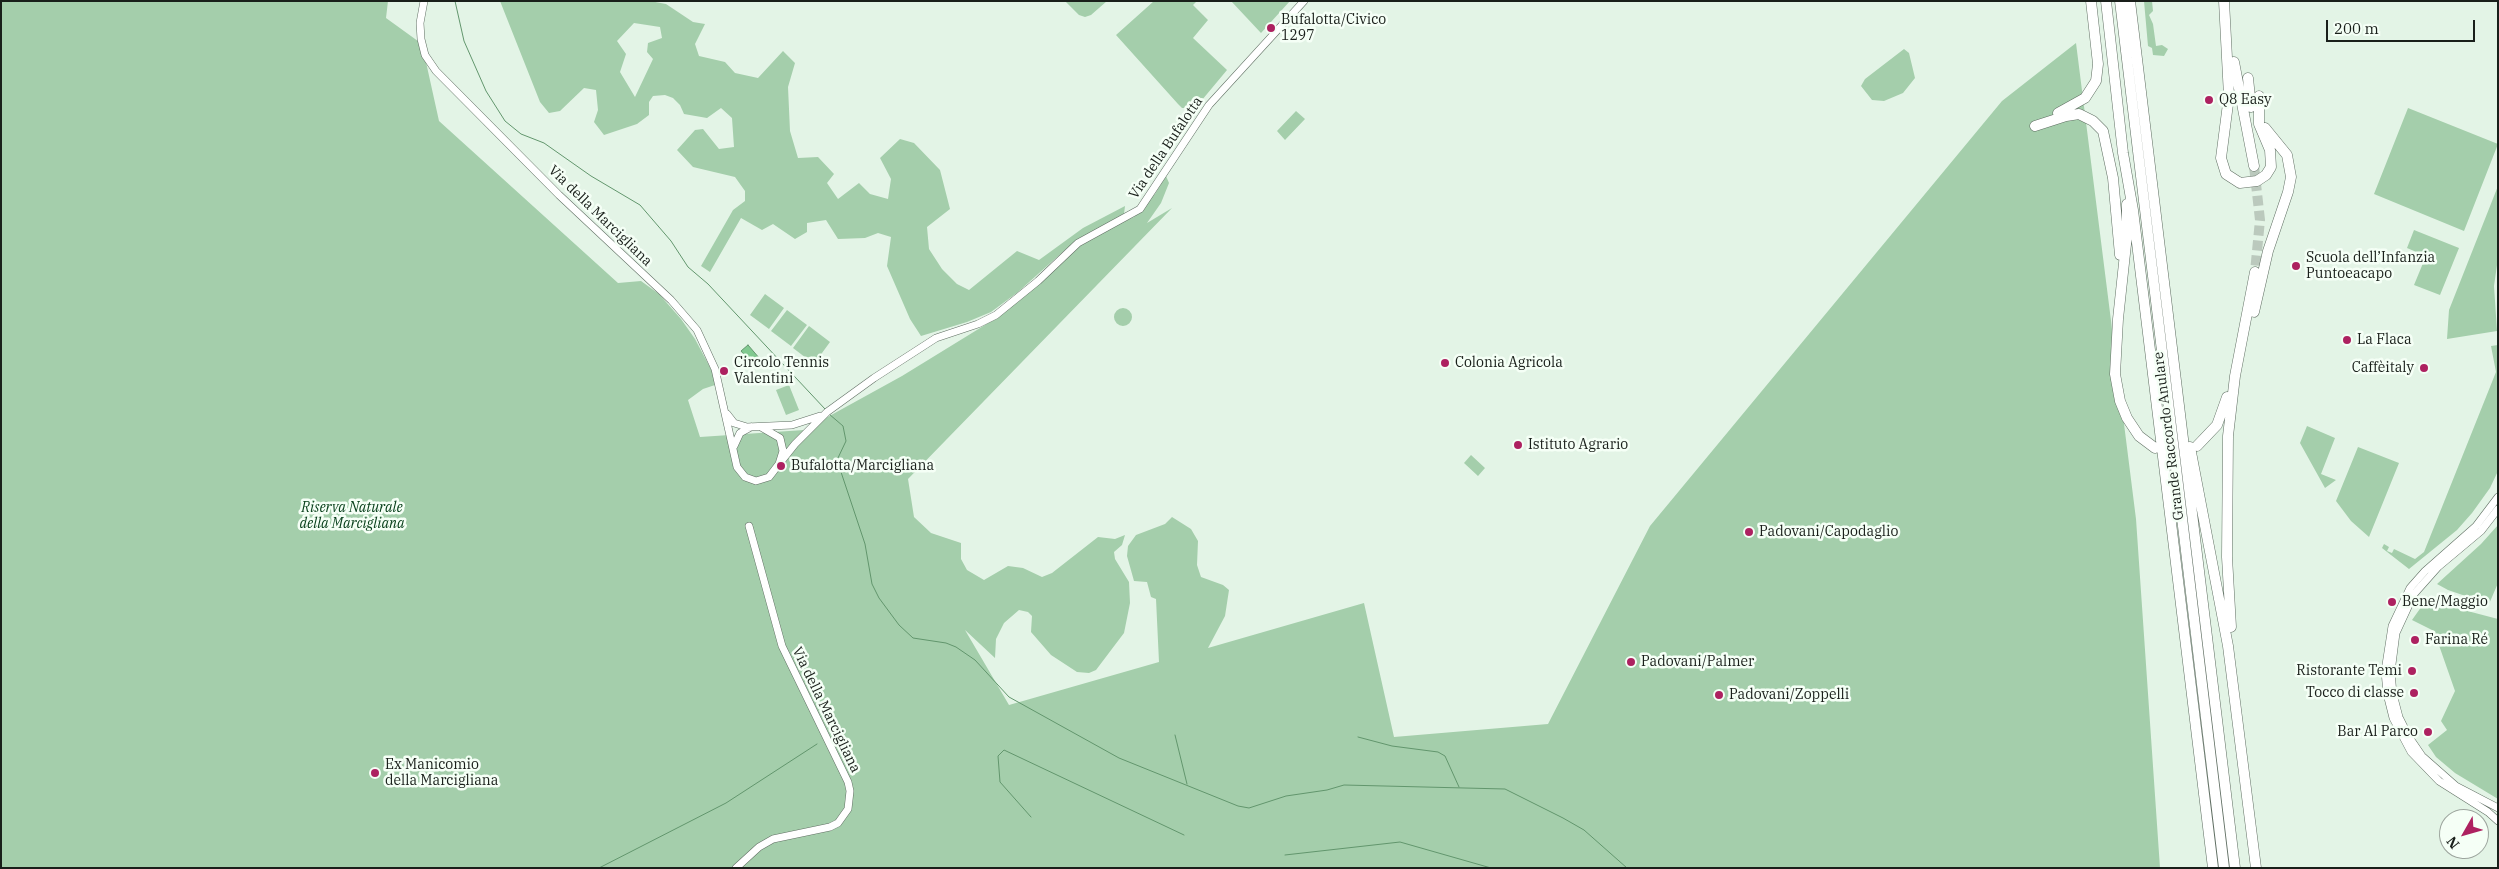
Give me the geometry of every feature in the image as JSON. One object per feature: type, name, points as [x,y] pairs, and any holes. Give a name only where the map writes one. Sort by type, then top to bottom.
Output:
[{"type":"highway","points":[[2091,1],[2098,64],[2095,84],[2089,94],[2081,101],[2046,118],[2035,126],[2066,116],[2080,114],[2096,123],[2104,135],[2112,170],[2118,222],[2120,255],[2119,306]]},
{"type":"highway","name":"Grande Raccordo Anulare","points":[[2120,1],[2142,97],[2235,868]]},
{"type":"highway","name":"Grande Raccordo Anulare","points":[[2130,1],[2131,103],[2224,868]]},
{"type":"highway","points":[[2224,1],[2229,96],[2221,158],[2226,174],[2232,180],[2242,184],[2257,182],[2266,175],[2271,167],[2271,154],[2259,124],[2260,96]]},
{"type":"highway","points":[[2229,1],[2238,91],[2254,166]]},
{"type":"highway","name":"Grande Raccordo Anulare","points":[[2106,4],[2123,153],[2134,210],[2213,868]]},
{"type":"highway","points":[[2248,78],[2251,107]]},
{"type":"highway","points":[[2228,485],[2240,380],[2268,251],[2291,181],[2288,157],[2265,128]]},
{"type":"highway","points":[[2123,153],[2128,228],[2115,362],[2119,398],[2135,431],[2155,448]]},
{"type":"highway","points":[[2255,272],[2231,401],[2228,436],[2227,557],[2233,676],[2256,868]]},
{"type":"highway","points":[[2168,318],[2180,362],[2196,480],[2233,676]]},
{"type":"highway","points":[[2197,446],[2209,436],[2220,419],[2243,330]]},
{"type":"highway","points":[[2196,721],[2206,868]]},
{"type":"highway","points":[[2246,790],[2250,868]]},
{"type":"street","name":"Via della Marcigliana","points":[[424,1],[420,33],[426,55],[432,66],[520,157],[690,321],[701,337],[711,358],[725,409],[737,467],[748,479],[760,481],[769,477],[779,464]]},
{"type":"street","name":"Via della Bufalotta","points":[[779,464],[794,444],[827,412],[874,378],[933,340],[978,324],[996,315],[1038,281],[1078,242],[1140,209],[1209,105],[1304,1]]},
{"type":"street","points":[[725,409],[734,423],[753,427]]},
{"type":"street","name":"Via della Bufalotta","points":[[753,427],[800,424],[827,412]]},
{"type":"street","points":[[734,451],[738,436],[744,430],[753,427]]},
{"type":"street","points":[[761,427],[772,432],[781,441],[783,451],[779,464]]},
{"type":"street","points":[[2498,497],[2476,526],[2424,571],[2410,588],[2392,626],[2384,672],[2393,718],[2411,752],[2439,781],[2488,812],[2498,821]]},
{"type":"street","points":[[2498,509],[2481,531],[2438,567],[2414,594],[2396,633],[2391,672],[2393,694],[2399,717],[2409,737],[2422,756],[2456,786],[2498,808]]},
{"type":"street","name":"Via della Marcigliana","points":[[736,868],[759,847],[773,839],[830,827],[838,823],[848,809],[850,791],[848,782],[782,646],[749,526]]},
{"type":"street","points":[[2498,816],[2498,821]]},
{"type":"green space","name":"Riserva Naturale della Marcigliana","points":[[1,1],[388,1],[386,18],[422,44],[439,121],[618,283],[641,281],[659,294],[681,319],[695,339],[713,373],[715,385],[703,389],[688,400],[700,437],[804,430],[902,376],[985,325],[1019,301],[1090,237],[1134,217],[1155,194],[1166,176],[1169,183],[1161,203],[1147,223],[1172,208],[908,479],[914,517],[931,533],[961,543],[961,559],[967,570],[984,580],[1008,566],[1023,568],[1042,577],[1052,573],[1098,537],[1115,539],[1125,535],[1122,545],[1114,552],[1115,559],[1129,582],[1130,603],[1124,633],[1096,670],[1089,673],[1077,672],[1051,655],[1031,632],[1032,616],[1028,612],[1019,610],[1004,623],[996,639],[995,658],[965,630],[1009,705],[1159,662],[1156,599],[1151,597],[1147,582],[1134,581],[1127,556],[1128,546],[1136,535],[1165,524],[1172,517],[1191,529],[1198,541],[1197,565],[1201,577],[1223,585],[1229,590],[1225,616],[1208,648],[1364,603],[1394,737],[1548,724],[1650,526],[2002,101],[2076,43],[2136,519],[2160,868],[1,868]]},
{"type":"green space","points":[[500,1],[650,1],[666,4],[693,22],[705,24],[695,44],[699,56],[725,62],[735,73],[758,78],[783,51],[795,63],[788,87],[790,131],[798,158],[818,157],[834,174],[827,183],[838,199],[859,183],[870,194],[888,199],[891,179],[880,158],[900,139],[914,143],[940,170],[950,209],[927,227],[929,249],[942,269],[957,284],[969,290],[1017,251],[1039,260],[1083,228],[1125,206],[1124,214],[1084,236],[1066,249],[1018,292],[991,312],[967,322],[921,336],[910,319],[887,266],[891,237],[878,233],[865,238],[838,239],[826,220],[807,223],[807,232],[795,239],[773,224],[762,230],[741,218],[710,272],[701,266],[733,210],[745,201],[745,191],[735,177],[693,167],[677,150],[695,130],[703,129],[719,149],[734,147],[732,118],[721,108],[707,118],[684,114],[680,105],[673,98],[665,95],[653,96],[649,102],[649,115],[637,124],[604,135],[594,122],[598,110],[596,90],[584,88],[560,111],[549,113],[540,102]],"holes":[[[634,23],[660,27],[662,38],[648,43],[647,52],[653,59],[635,97],[620,72],[626,54],[617,41]]]},
{"type":"green space","points":[[1065,1],[1107,1],[1091,15],[1085,17],[1079,15]]},
{"type":"green space","points":[[1154,1],[1197,1],[1193,5],[1208,20],[1193,38],[1227,70],[1202,100],[1191,108],[1182,108],[1116,35]]},
{"type":"green space","points":[[1231,1],[1290,1],[1261,33]]},
{"type":"green space","points":[[2144,1],[2152,1],[2153,11],[2149,15],[2153,24],[2156,46],[2162,45],[2168,49],[2164,56],[2153,55],[2152,48],[2148,46]]},
{"type":"green space","points":[[1904,49],[1909,53],[1915,78],[1903,93],[1884,101],[1872,100],[1861,86],[1865,79]]},
{"type":"green space","points":[[2408,108],[2498,144],[2464,231],[2374,194]]},
{"type":"green space","points":[[1296,111],[1305,119],[1285,140],[1277,131]]},
{"type":"green space","points":[[2498,186],[2498,258],[2494,286],[2497,331],[2447,339],[2449,310]]},
{"type":"green space","points":[[2414,230],[2459,248],[2440,295],[2414,285],[2426,256],[2407,248]]},
{"type":"green space","points":[[765,294],[784,308],[769,329],[750,315]]},
{"type":"green space","points":[[1123,308],[1129,311],[1132,317],[1129,323],[1123,326],[1117,323],[1114,317],[1117,311]]},
{"type":"green space","points":[[787,310],[807,325],[791,346],[771,331]]},
{"type":"green space","points":[[809,326],[830,342],[814,364],[793,348]]},
{"type":"green space","points":[[2498,345],[2498,471],[2490,488],[2457,530],[2409,569],[2382,548],[2384,544],[2389,547],[2387,551],[2392,553],[2394,549],[2415,559],[2424,552],[2496,372],[2491,346]]},
{"type":"green space","points":[[789,385],[799,410],[786,415],[776,390]]},
{"type":"green space","points":[[2307,426],[2335,438],[2321,474],[2336,480],[2325,488],[2300,443]]},
{"type":"green space","points":[[2358,447],[2399,463],[2369,537],[2351,521],[2336,501]]},
{"type":"green space","points":[[1471,455],[1485,468],[1478,476],[1464,463]]},
{"type":"green space","points":[[2498,525],[2498,583],[2489,604],[2448,590],[2437,584],[2481,544]]},
{"type":"green space","points":[[2429,596],[2456,608],[2498,619],[2498,799],[2455,773],[2436,757],[2428,745],[2447,730],[2441,721],[2455,691],[2434,631],[2412,620]]},
{"type":"shaded area","points":[[748,345],[760,359],[753,365],[741,351]]},
{"type":"waterway","points":[[455,1],[464,41],[486,91],[505,121],[521,134],[544,143],[591,176],[640,205],[671,241],[688,267],[708,284],[825,409]]},
{"type":"waterway","points":[[829,414],[843,426],[846,441],[837,460],[865,544],[872,584],[879,598],[899,625],[913,638],[946,643],[956,647],[975,660],[1009,697],[1119,758],[1238,806],[1249,808],[1286,796],[1327,790],[1344,785],[1505,789],[1584,830],[1627,868]]},
{"type":"waterway","points":[[1175,735],[1187,784]]},
{"type":"waterway","points":[[1358,737],[1392,746],[1438,752],[1445,756],[1459,787]]},
{"type":"waterway","points":[[599,868],[726,803],[817,744]]},
{"type":"waterway","points":[[1031,817],[1000,782],[998,756],[1004,750],[1184,835]]},
{"type":"waterway","points":[[1285,855],[1400,842],[1491,868]]},
{"type":"tunnel","points":[[2254,166],[2260,220],[2255,272]]},
{"type":"place","name":"Bufalotta/Civico 1297","points":[[1271,28]]},
{"type":"place","name":"Q8 Easy","points":[[2209,100]]},
{"type":"place","name":"Scuola dell’Infanzia Puntoeacapo","points":[[2296,266]]},
{"type":"place","name":"La Flaca","points":[[2347,340]]},
{"type":"place","name":"Colonia Agricola","points":[[1445,363]]},
{"type":"place","name":"Caffèitaly","points":[[2424,368]]},
{"type":"place","name":"Circolo Tennis Valentini","points":[[724,371]]},
{"type":"place","name":"Istituto Agrario","points":[[1518,445]]},
{"type":"place","name":"Bufalotta/Marcigliana","points":[[781,466]]},
{"type":"place","name":"Padovani/Capodaglio","points":[[1749,532]]},
{"type":"place","name":"Bene/Maggio","points":[[2392,602]]},
{"type":"place","name":"Farina Ré","points":[[2415,640]]},
{"type":"place","name":"Padovani/Palmer","points":[[1631,662]]},
{"type":"place","name":"Ristorante Temi","points":[[2412,671]]},
{"type":"place","name":"Tocco di classe","points":[[2414,693]]},
{"type":"place","name":"Padovani/Zoppelli","points":[[1719,695]]},
{"type":"place","name":"Bar Al Parco","points":[[2428,732]]},
{"type":"place","name":"Ex Manicomio della Marcigliana","points":[[375,773]]}]
